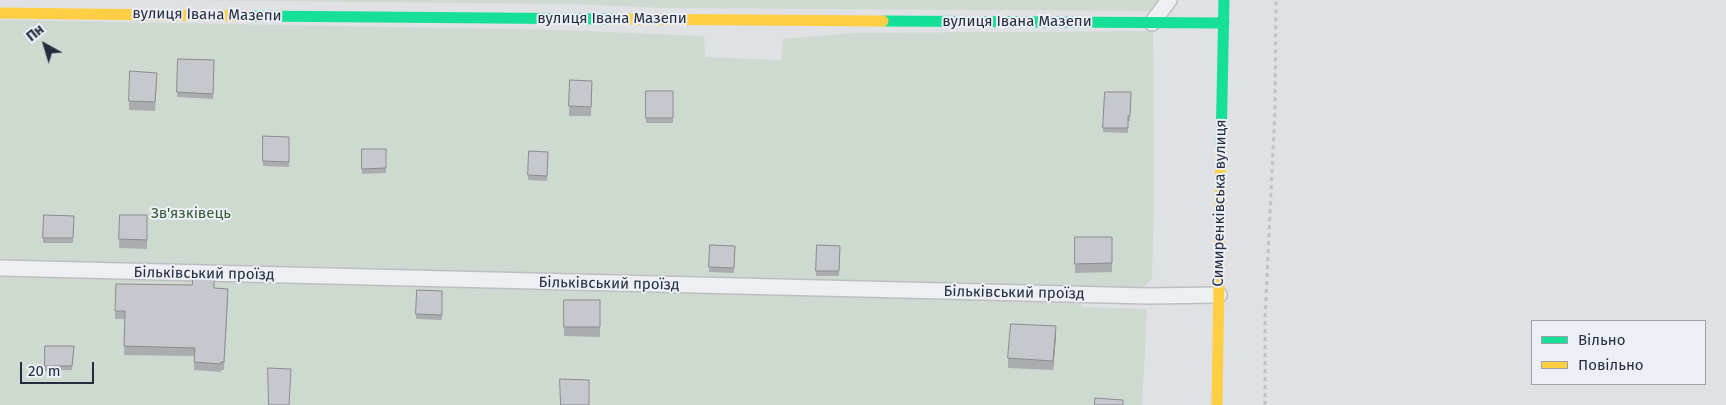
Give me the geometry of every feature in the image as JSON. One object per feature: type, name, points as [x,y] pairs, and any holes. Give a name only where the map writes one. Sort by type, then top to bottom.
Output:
[{"type":"street","name":"Симиренківська вулиця","points":[[1217,405],[1224,0]]},
{"type":"street","name":"вулиця Івана Мазепи","points":[[0,13],[1224,23]]},
{"type":"lane","points":[[1152,22],[1169,0]]},
{"type":"lane","name":"Більківський проїзд","points":[[0,268],[1118,296],[1219,295]]},
{"type":"path","points":[[1265,405],[1265,318],[1275,109],[1276,0]]},
{"type":"green space","points":[[177,0],[1161,0],[1156,11],[662,8],[570,4]]},
{"type":"green space","name":"Зв'язківець","points":[[0,20],[561,30],[704,36],[705,57],[781,60],[783,39],[853,33],[1153,31],[1154,194],[1152,279],[1141,290],[1073,291],[1083,307],[1147,309],[1142,405],[0,405]]},
{"type":"building","points":[[178,59],[214,60],[213,94],[177,92]]},
{"type":"building","points":[[130,71],[157,73],[155,102],[129,101]]},
{"type":"building","points":[[570,80],[592,81],[591,107],[569,106]]},
{"type":"building","points":[[646,91],[673,91],[673,118],[646,118]]},
{"type":"building","points":[[1105,92],[1131,92],[1128,128],[1103,128]]},
{"type":"building","points":[[263,136],[289,137],[289,162],[263,161]]},
{"type":"building","points":[[362,149],[386,149],[386,168],[362,169]]},
{"type":"building","points":[[529,151],[548,152],[547,176],[528,175]]},
{"type":"building","points":[[44,215],[74,216],[73,238],[43,238]]},
{"type":"building","points":[[120,215],[147,215],[147,240],[119,239]]},
{"type":"building","points":[[1075,237],[1112,237],[1112,263],[1075,264]]},
{"type":"building","points":[[710,245],[735,246],[734,268],[709,267]]},
{"type":"building","points":[[817,245],[840,246],[839,271],[816,271]]},
{"type":"building","points":[[193,274],[214,275],[214,288],[228,289],[224,362],[221,362],[221,364],[194,362],[195,348],[124,346],[125,311],[115,311],[116,284],[192,285]]},
{"type":"building","points":[[417,290],[442,291],[442,315],[416,314]]},
{"type":"building","points":[[564,300],[600,300],[600,327],[564,327]]},
{"type":"building","points":[[1011,324],[1056,326],[1053,361],[1008,358]]},
{"type":"building","points":[[45,346],[74,346],[72,366],[45,366]]},
{"type":"building","points":[[268,368],[291,369],[289,405],[269,405]]},
{"type":"building","points":[[560,379],[589,380],[589,405],[561,405]]},
{"type":"building","points":[[1095,398],[1123,400],[1123,405],[1095,405]]},
{"type":"traffic: fast","points":[[1221,148],[1224,0]]},
{"type":"traffic: fast","points":[[251,16],[617,19]]},
{"type":"traffic: fast","points":[[883,21],[1224,23]]},
{"type":"traffic: slow","points":[[0,13],[251,16]]},
{"type":"traffic: slow","points":[[617,19],[883,21]]},
{"type":"traffic: slow","points":[[1217,405],[1221,148]]}]
